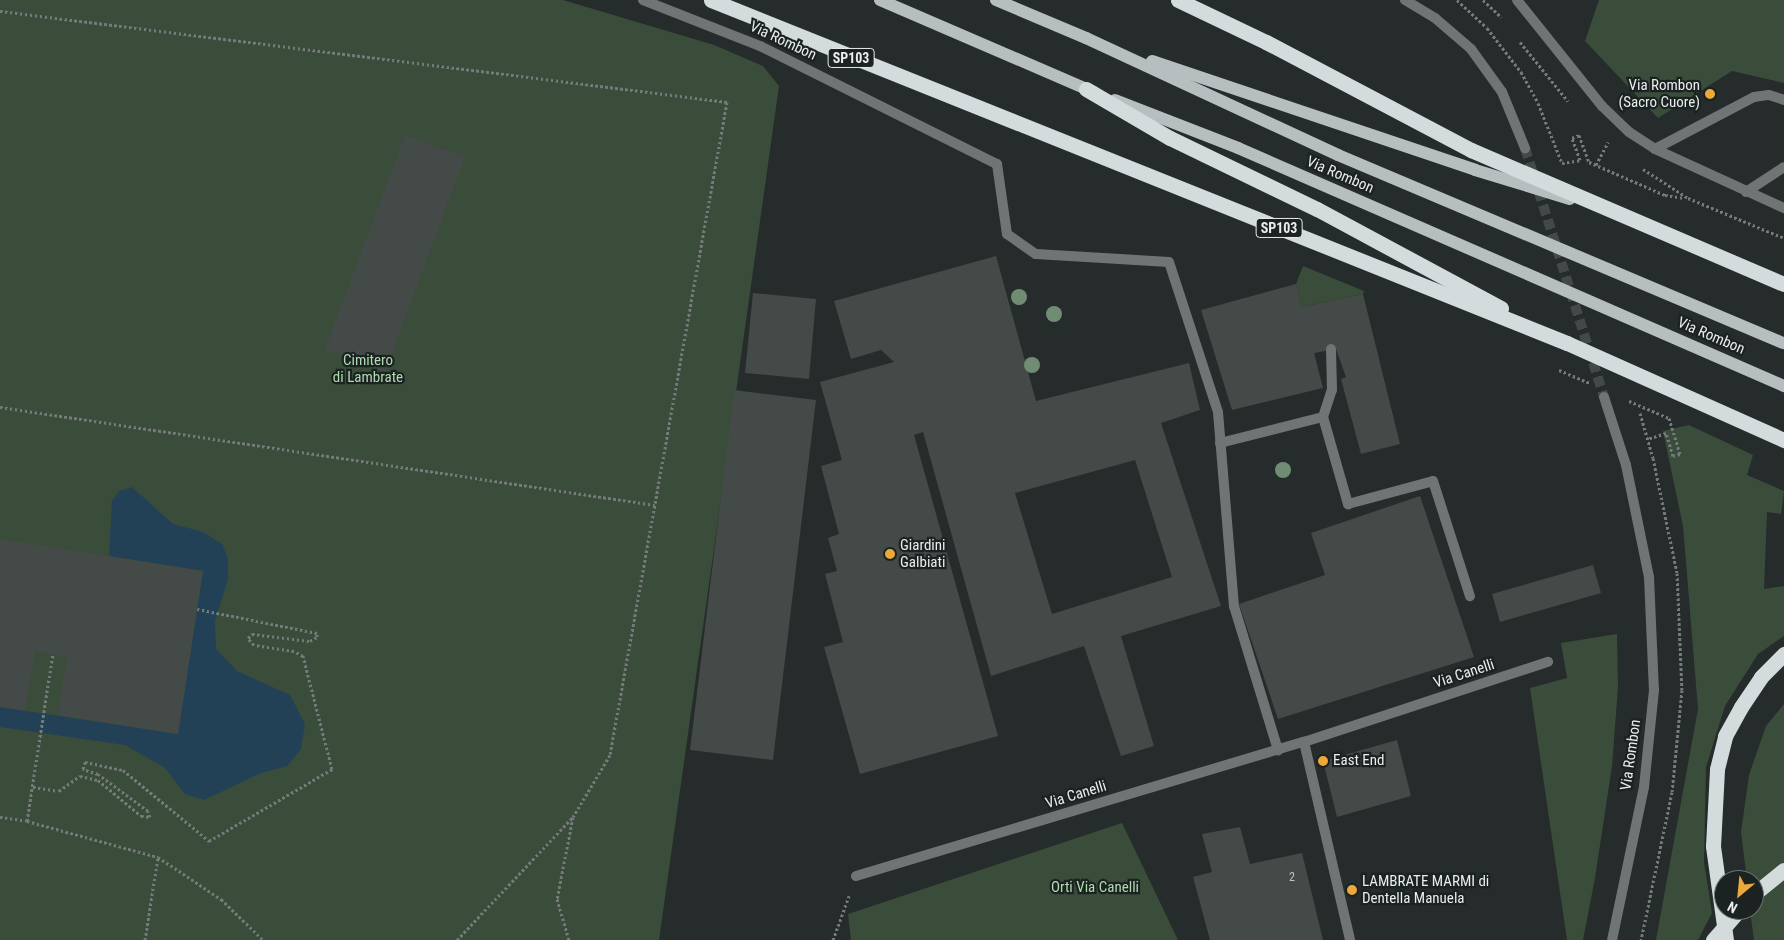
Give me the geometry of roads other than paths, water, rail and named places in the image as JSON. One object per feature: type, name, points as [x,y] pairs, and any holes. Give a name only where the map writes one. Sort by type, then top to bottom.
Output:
[{"type":"highway","name":"SP103","points":[[711,0],[1567,343]]},
{"type":"highway","points":[[1178,0],[1266,42],[1471,150],[1784,284]]},
{"type":"highway","points":[[1086,89],[1170,138],[1317,209],[1567,343],[1711,405],[1784,440]]},
{"type":"highway","points":[[1711,405],[1784,430]]},
{"type":"highway","points":[[1726,940],[1713,846],[1713,805],[1717,769],[1725,736],[1741,706],[1761,676],[1784,654]]},
{"type":"highway","points":[[1764,886],[1784,870]]},
{"type":"highway","points":[[1713,940],[1730,920]]},
{"type":"main road","name":"Via Rombon","points":[[880,0],[1086,89],[1238,148],[1784,386]]},
{"type":"main road","name":"Via Rombon","points":[[996,0],[1086,38],[1338,155],[1784,343]]},
{"type":"main road","points":[[1086,38],[1475,170],[1615,212]]},
{"type":"street","name":"Via Rombon","points":[[643,0],[760,46],[997,164],[1007,234],[1036,254],[1169,262],[1218,412],[1220,444]]},
{"type":"street","points":[[1405,0],[1435,18],[1471,49],[1502,92],[1525,148]]},
{"type":"street","points":[[1517,0],[1602,106],[1629,132],[1655,149],[1784,208]]},
{"type":"street","points":[[1655,149],[1754,97],[1769,95],[1784,100]]},
{"type":"street","points":[[1746,192],[1784,167]]},
{"type":"street","points":[[1331,349],[1332,390],[1323,417],[1348,504],[1433,481],[1470,596]]},
{"type":"street","name":"Via Rombon","points":[[1604,397],[1626,465],[1649,577],[1654,690],[1644,787],[1612,940]]},
{"type":"street","points":[[1278,750],[1234,606],[1220,444],[1323,417]]},
{"type":"street","name":"Via Canelli","points":[[856,876],[1304,742],[1548,662]]},
{"type":"street","points":[[1304,742],[1350,940]]},
{"type":"water","points":[[132,487],[173,524],[203,532],[222,544],[228,558],[228,580],[215,620],[216,649],[237,671],[290,695],[305,724],[301,749],[287,766],[261,773],[204,800],[185,794],[165,768],[125,745],[0,727],[0,707],[178,734],[203,571],[109,556],[112,501],[119,491]]},
{"type":"tunnel","points":[[1525,148],[1604,397]]},
{"type":"place","name":"Via Rombon (Sacro Cuore)","points":[[1710,94]]},
{"type":"place","name":"Giardini Galbiati","points":[[890,554]]},
{"type":"place","name":"East End","points":[[1323,761]]},
{"type":"place","name":"LAMBRATE MARMI di Dentella Manuela","points":[[1352,890]]},
{"type":"park label","name":"Cimitero di Lambrate","points":[[368,368]]},
{"type":"park label","name":"Orti Via Canelli","points":[[1095,888]]}]
